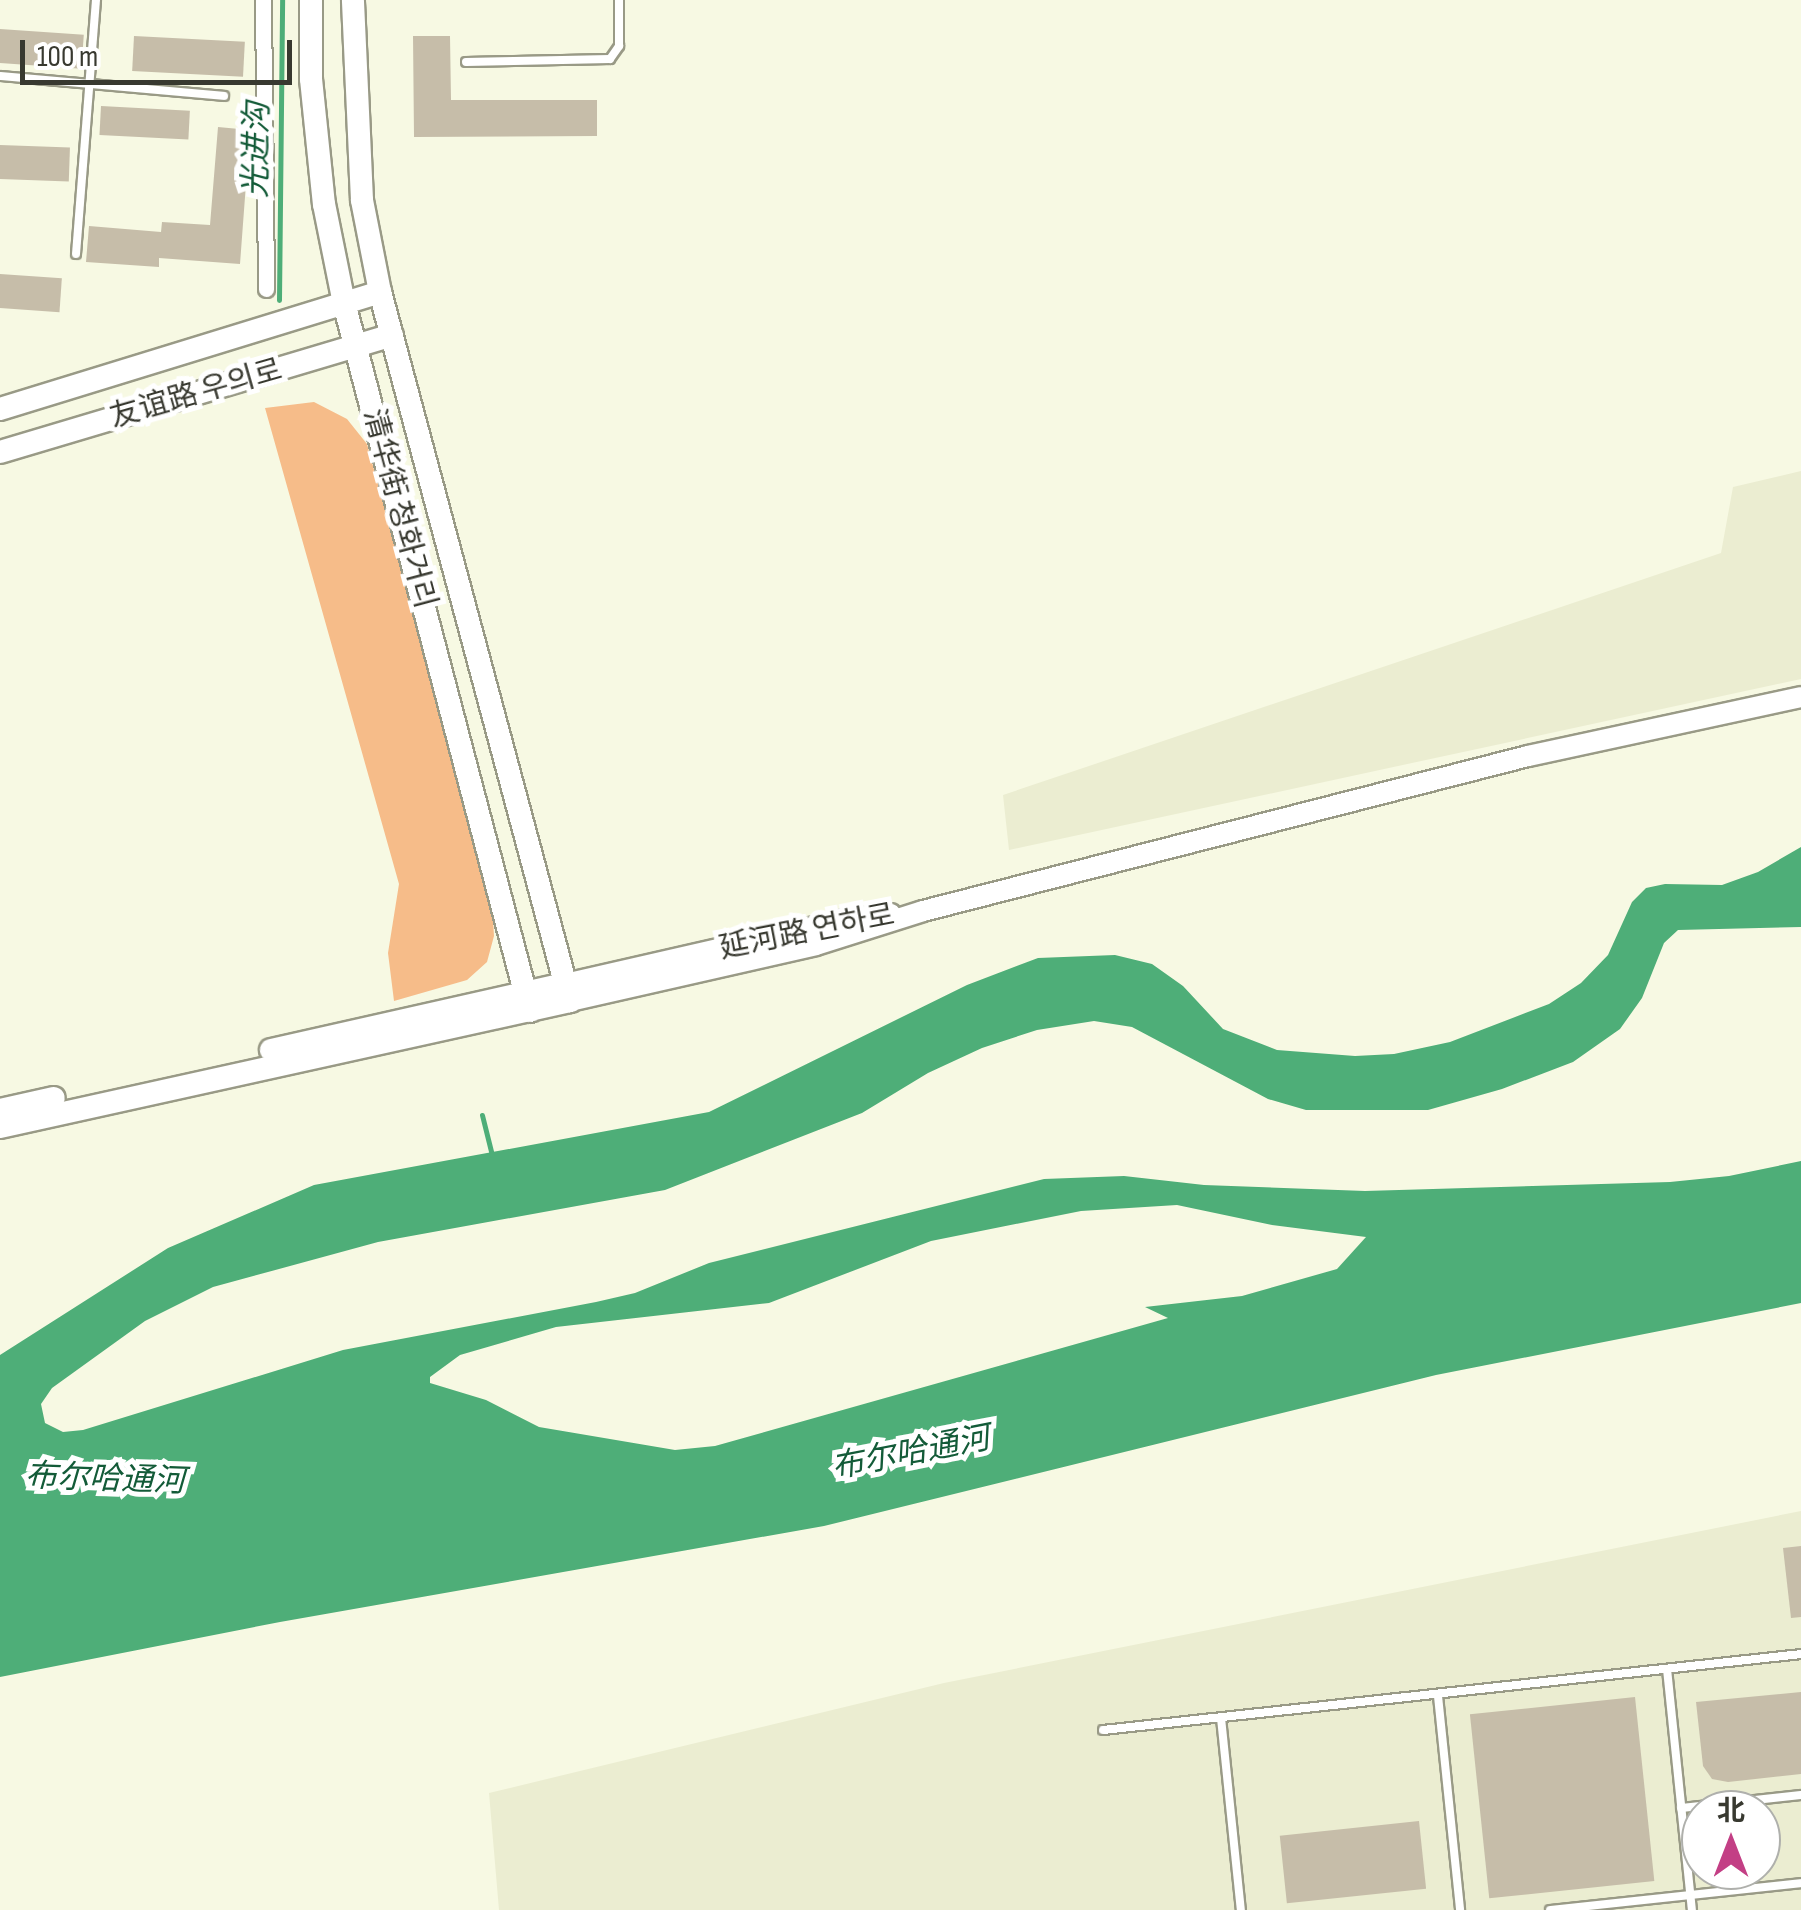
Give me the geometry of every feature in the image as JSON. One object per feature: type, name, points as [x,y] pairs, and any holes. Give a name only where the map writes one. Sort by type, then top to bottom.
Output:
[{"type":"main road","name":"清华街 청화거리","points":[[311,0],[310,79],[320,168],[344,303],[528,1002]]},
{"type":"main road","name":"清华街 청화거리","points":[[353,0],[352,73],[362,200],[380,292],[567,993]]},
{"type":"main road","name":"友谊路 우의로","points":[[0,410],[380,292]]},
{"type":"main road","name":"友谊路 우의로","points":[[0,452],[392,335]]},
{"type":"main road","name":"延河路 연하로","points":[[0,1128],[567,993]]},
{"type":"main road","name":"延河路 연하로","points":[[0,1110],[528,1002]]},
{"type":"street","points":[[263,0],[266,289]]},
{"type":"street","name":"延河路 연하로","points":[[567,993],[816,945],[923,911],[1528,756],[1801,697]]},
{"type":"lane","points":[[76,254],[96,0]]},
{"type":"lane","points":[[466,62],[610,59],[619,46],[618,0]]},
{"type":"lane","points":[[0,76],[224,96]]},
{"type":"lane","points":[[1103,1730],[1801,1654]]},
{"type":"lane","points":[[1667,1669],[1681,1808]]},
{"type":"lane","points":[[1438,1696],[1460,1910]]},
{"type":"lane","points":[[1221,1718],[1241,1910]]},
{"type":"lane","points":[[1550,1910],[1801,1883]]},
{"type":"lane","points":[[1690,1890],[1692,1910]]},
{"type":"shaded area","points":[[314,402],[347,419],[367,444],[492,903],[494,936],[487,962],[467,980],[394,1001],[388,953],[399,884],[265,408]]},
{"type":"shaded area","points":[[1801,471],[1801,679],[1009,850],[1003,795],[1721,553],[1733,487]]},
{"type":"shaded area","points":[[1801,1511],[1801,1910],[499,1910],[489,1793],[944,1683]]},
{"type":"water","name":"布尔哈通河","points":[[1801,847],[1801,927],[1678,930],[1664,943],[1642,998],[1620,1029],[1573,1062],[1502,1089],[1428,1110],[1306,1110],[1268,1099],[1132,1027],[1094,1021],[1037,1030],[982,1048],[928,1073],[862,1113],[665,1190],[378,1242],[213,1287],[145,1321],[52,1388],[41,1404],[45,1423],[63,1432],[83,1430],[343,1350],[635,1293],[709,1263],[1044,1179],[1124,1176],[1204,1185],[1365,1191],[1670,1182],[1729,1176],[1801,1161],[1801,1303],[1436,1375],[824,1526],[280,1622],[0,1677],[0,1355],[168,1248],[314,1185],[709,1112],[967,985],[1038,958],[1115,955],[1152,964],[1183,986],[1223,1029],[1277,1050],[1355,1056],[1394,1054],[1450,1042],[1549,1004],[1581,983],[1608,955],[1632,902],[1646,888],[1665,884],[1722,885],[1758,872]],"holes":[[[1177,1205],[1272,1225],[1366,1237],[1337,1269],[1242,1296],[1145,1307],[1168,1318],[715,1446],[675,1450],[539,1427],[486,1400],[430,1383],[430,1377],[460,1355],[556,1327],[769,1303],[931,1241],[1081,1211]]]},
{"type":"building","points":[[0,29],[84,35],[81,69],[0,63]]},
{"type":"building","points":[[134,36],[245,42],[243,77],[132,71]]},
{"type":"building","points":[[413,36],[450,36],[451,100],[597,100],[597,136],[414,137]]},
{"type":"building","points":[[101,106],[190,111],[188,140],[99,135]]},
{"type":"building","points":[[218,127],[250,130],[240,264],[159,258],[159,267],[86,262],[89,226],[161,232],[162,222],[210,225]]},
{"type":"building","points":[[0,145],[70,147],[69,181],[0,179]]},
{"type":"building","points":[[0,274],[62,278],[59,312],[0,308]]},
{"type":"building","points":[[1801,1546],[1801,1617],[1791,1618],[1783,1548]]},
{"type":"building","points":[[1801,1692],[1801,1774],[1728,1782],[1712,1779],[1703,1766],[1696,1702]]},
{"type":"building","points":[[1635,1697],[1654,1881],[1489,1898],[1470,1714]]},
{"type":"building","points":[[1419,1821],[1426,1889],[1287,1903],[1280,1836]]},
{"type":"waterway","name":"光进沟","points":[[279,300],[282,0]]},
{"type":"waterway","name":"光进沟","points":[[482,1115],[492,1155]]}]
